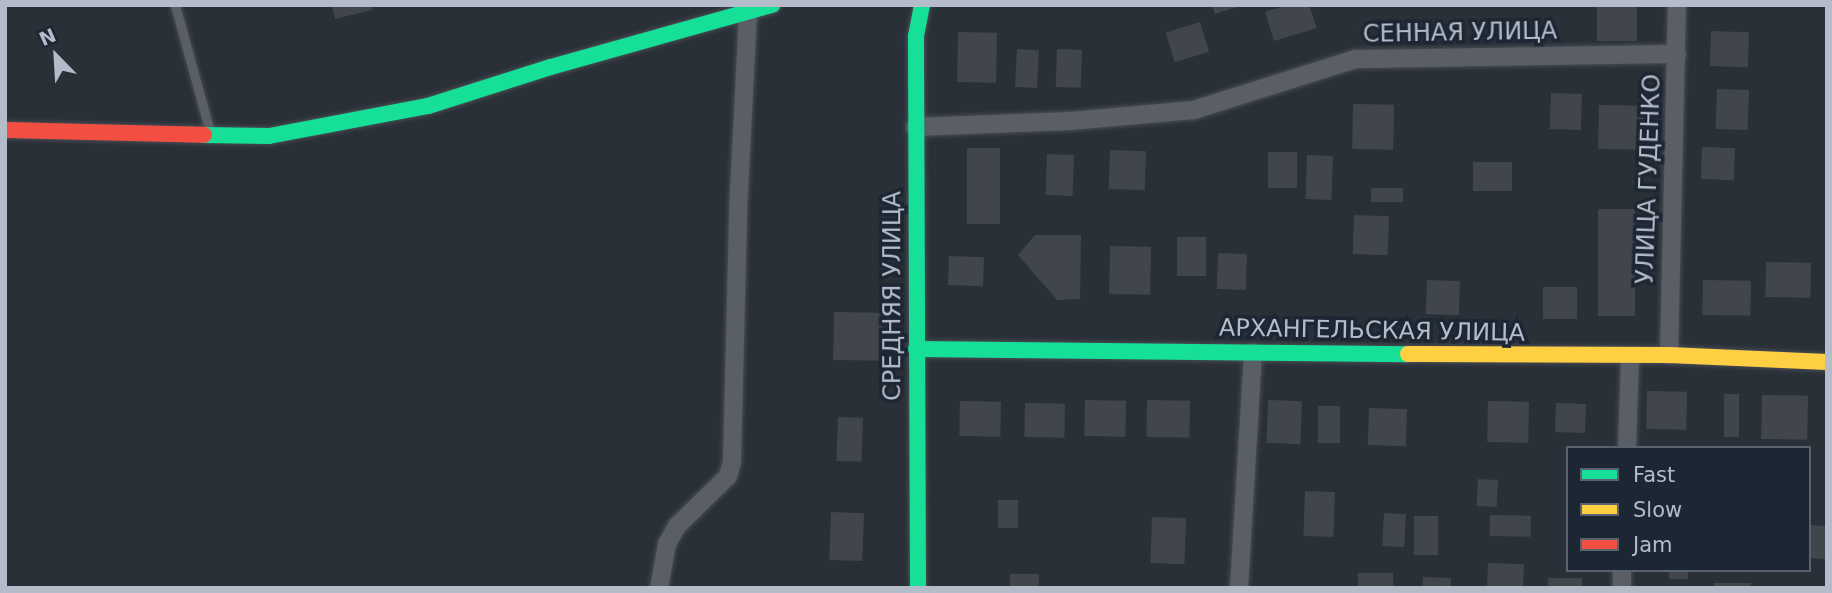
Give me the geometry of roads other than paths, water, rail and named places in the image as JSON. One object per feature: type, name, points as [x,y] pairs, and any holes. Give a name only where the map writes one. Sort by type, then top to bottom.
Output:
[{"type":"street","points":[[5,130],[269,136],[428,106],[551,67],[772,5]]},
{"type":"street","name":"СРЕДНЯЯ УЛИЦА","points":[[918,588],[915,127],[916,36],[922,5]]},
{"type":"street","name":"УЛИЦА ГУДЕНКО","points":[[1669,355],[1677,5]]},
{"type":"street","points":[[659,588],[667,544],[677,526],[728,476],[732,462],[738,211],[748,12]]},
{"type":"street","name":"СЕННАЯ УЛИЦА","points":[[915,127],[1070,121],[1194,110],[1356,59],[1677,54]]},
{"type":"street","name":"АРХАНГЕЛЬСКАЯ УЛИЦА","points":[[916,349],[1630,357],[1669,355],[1827,362]]},
{"type":"street","points":[[1239,588],[1252,352]]},
{"type":"street","points":[[1627,446],[1630,357]]},
{"type":"lane","points":[[176,5],[211,134]]}]
